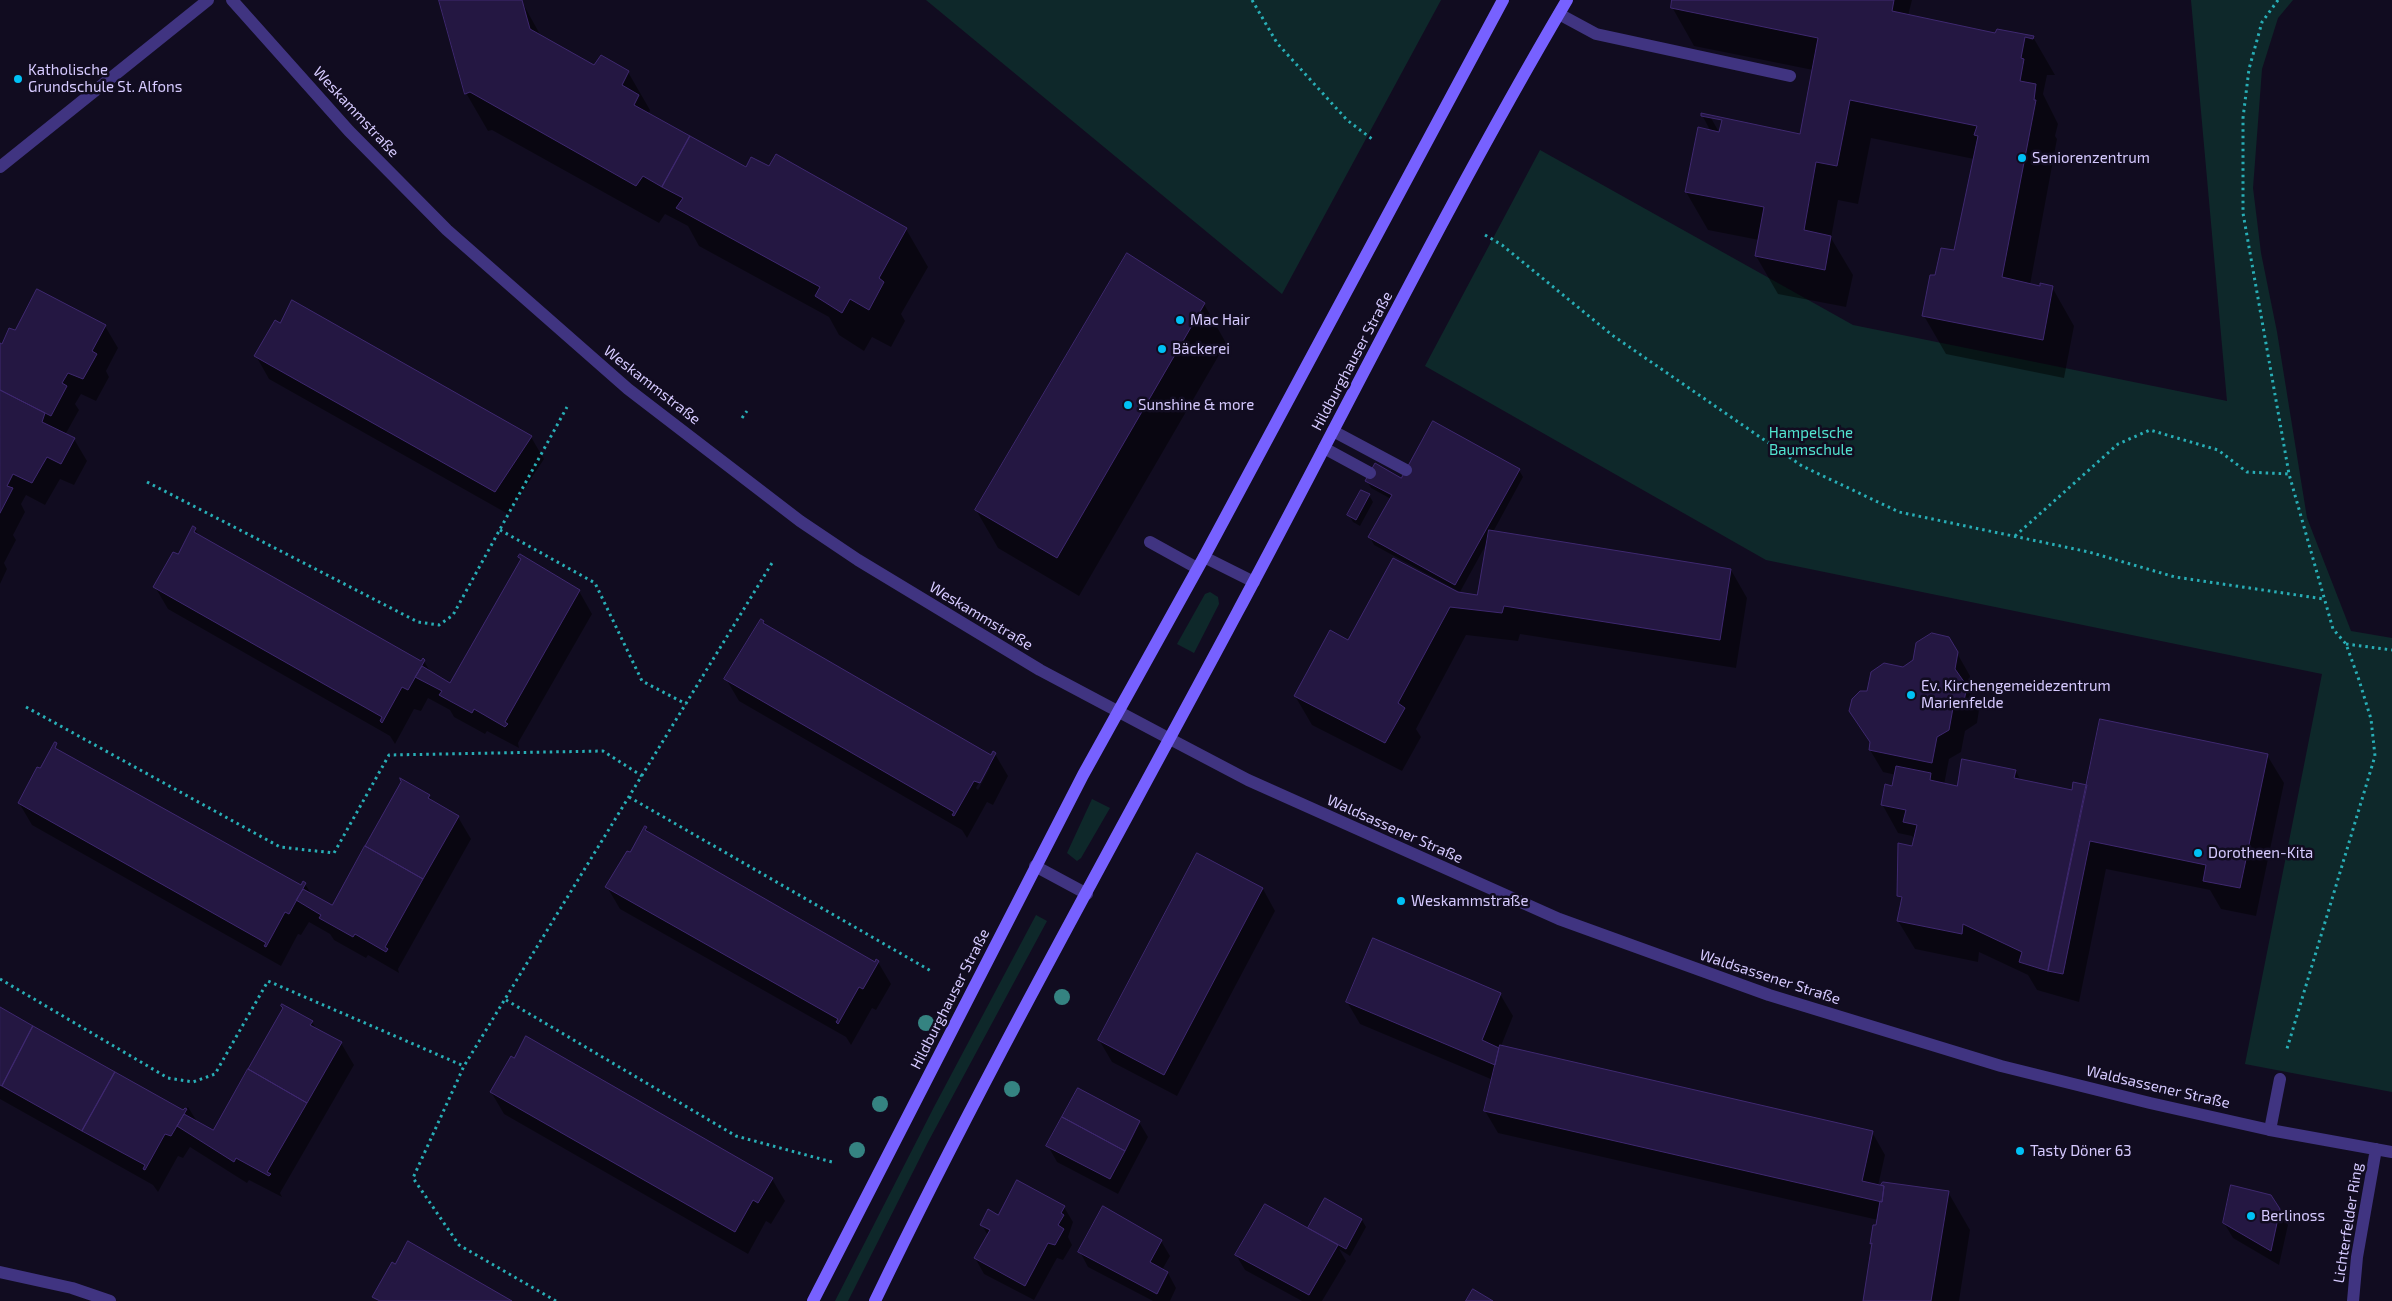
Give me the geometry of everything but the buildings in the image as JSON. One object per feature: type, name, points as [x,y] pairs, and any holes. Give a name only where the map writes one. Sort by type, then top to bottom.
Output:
[{"type":"main road","name":"Hildburghauser Straße","points":[[813,1301],[1035,866],[1204,557],[1503,0]]},
{"type":"main road","name":"Hildburghauser Straße","points":[[875,1301],[1011,1033],[1254,582],[1451,208],[1567,0]]},
{"type":"street","points":[[0,167],[208,0]]},
{"type":"street","name":"Weskammstraße","points":[[232,0],[349,131],[447,230],[628,389],[800,521],[858,560],[1040,670],[1118,712]]},
{"type":"street","points":[[1559,14],[1596,34],[1790,76]]},
{"type":"street","points":[[1333,431],[1406,470]]},
{"type":"street","points":[[1324,448],[1370,473]]},
{"type":"street","points":[[1150,542],[1197,568]]},
{"type":"street","points":[[1204,557],[1254,582]]},
{"type":"street","points":[[1118,712],[1170,739]]},
{"type":"street","name":"Waldsassener Straße","points":[[1170,739],[1248,780],[1526,905],[1717,977],[2001,1066],[2150,1104],[2270,1130],[2392,1152]]},
{"type":"street","points":[[1035,866],[1087,894]]},
{"type":"street","points":[[2270,1130],[2280,1079]]},
{"type":"street","name":"Lichterfelder Ring","points":[[2353,1301],[2357,1258],[2376,1149]]},
{"type":"street","points":[[0,1272],[72,1288],[110,1301]]},
{"type":"path","points":[[1252,0],[1277,43],[1347,120],[1372,139]]},
{"type":"path","points":[[2278,0],[2262,22],[2249,69],[2243,118],[2243,213],[2289,474],[2333,629],[2346,644],[2371,720],[2375,756],[2280,1079]]},
{"type":"path","points":[[1484,235],[1502,246],[1612,335],[1802,466],[1900,512],[2089,552],[2175,578],[2324,599]]},
{"type":"path","points":[[148,482],[418,622],[439,625],[454,615],[567,407]]},
{"type":"path","points":[[742,418],[747,411]]},
{"type":"path","points":[[2015,536],[2118,444],[2150,430],[2218,450],[2246,472],[2289,474]]},
{"type":"path","points":[[500,530],[595,582],[642,681],[686,704]]},
{"type":"path","points":[[556,1301],[459,1245],[413,1178],[464,1066],[772,563]]},
{"type":"path","points":[[2346,644],[2392,650]]},
{"type":"path","points":[[26,707],[280,846],[307,850],[334,853],[389,754],[603,751],[642,776]]},
{"type":"path","points":[[629,797],[931,971]]},
{"type":"path","points":[[0,979],[168,1078],[193,1082],[215,1074],[268,981],[464,1066]]},
{"type":"path","points":[[505,1000],[736,1136],[832,1162]]},
{"type":"green space","points":[[926,0],[1441,0],[1282,294]]},
{"type":"green space","name":"Hampelsche Baumschule","points":[[2191,0],[2293,0],[2278,18],[2262,69],[2253,188],[2261,253],[2277,332],[2307,518],[2351,631],[2392,638],[2392,1092],[2245,1064],[2322,674],[1766,560],[1425,366],[1540,150],[1853,325],[2227,401]]},
{"type":"green space","points":[[1210,592],[1218,597],[1219,604],[1194,653],[1177,644],[1205,594]]},
{"type":"green space","points":[[1092,799],[1110,808],[1081,858],[1077,861],[1067,853]]},
{"type":"green space","points":[[1036,915],[1047,921],[928,1142],[848,1301],[835,1301],[934,1107]]},
{"type":"place","name":"Katholische Grundschule St. Alfons","points":[[18,79]]},
{"type":"place","name":"Seniorenzentrum","points":[[2022,158]]},
{"type":"place","name":"Mac Hair","points":[[1180,320]]},
{"type":"place","name":"Bäckerei","points":[[1162,349]]},
{"type":"place","name":"Sunshine & more","points":[[1128,405]]},
{"type":"place","name":"Ev. Kirchengemeidezentrum Marienfelde","points":[[1911,695]]},
{"type":"place","name":"Dorotheen-Kita","points":[[2198,853]]},
{"type":"place","name":"Weskammstraße","points":[[1401,901]]},
{"type":"place","name":"Tasty Döner 63","points":[[2020,1151]]},
{"type":"place","name":"Berlinoss","points":[[2251,1216]]}]
